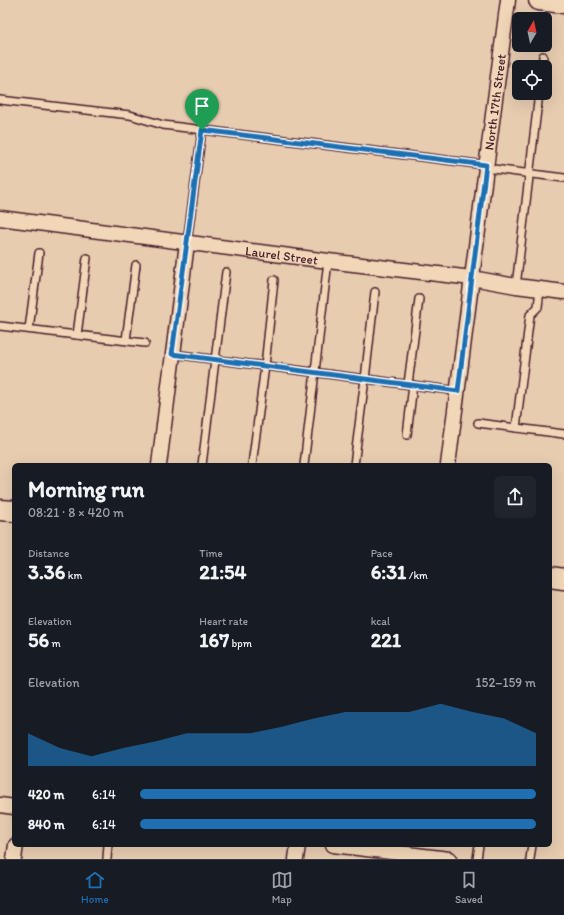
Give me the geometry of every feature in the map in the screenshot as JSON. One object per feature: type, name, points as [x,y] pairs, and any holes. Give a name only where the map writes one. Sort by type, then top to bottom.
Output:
[{"type":"main road","points":[[539,0],[564,3]]},
{"type":"main road","points":[[0,510],[12,512]]},
{"type":"main road","points":[[552,577],[564,579]]},
{"type":"street","name":"North 17th Street","points":[[448,463],[508,0]]},
{"type":"street","name":"Laurel Street","points":[[0,218],[328,261],[472,278],[516,286],[564,292]]},
{"type":"street","points":[[159,463],[172,354],[188,243]]},
{"type":"street","points":[[0,805],[12,807]]},
{"type":"street","points":[[14,859],[16,847]]},
{"type":"street","points":[[296,859],[298,847]]},
{"type":"street","points":[[350,847],[449,859]]},
{"type":"lane","points":[[543,56],[543,60]]},
{"type":"lane","points":[[0,100],[130,115],[163,125],[564,178]]},
{"type":"lane","points":[[516,286],[538,100]]},
{"type":"lane","points":[[188,243],[202,130]]},
{"type":"lane","points":[[29,329],[39,253]]},
{"type":"lane","points":[[77,335],[87,258]]},
{"type":"lane","points":[[304,463],[328,261]]},
{"type":"lane","points":[[126,340],[136,265]]},
{"type":"lane","points":[[202,463],[226,272]]},
{"type":"lane","points":[[252,463],[265,366],[274,280]]},
{"type":"lane","points":[[516,428],[530,315],[538,307],[540,289]]},
{"type":"lane","points":[[354,463],[375,292]]},
{"type":"lane","points":[[407,435],[410,384],[419,299]]},
{"type":"lane","points":[[0,326],[145,343]]},
{"type":"lane","points":[[172,354],[458,391]]},
{"type":"lane","points":[[478,423],[564,434]]},
{"type":"lane","points":[[106,859],[108,847]]},
{"type":"lane","points":[[477,859],[479,847]]},
{"type":"lane","points":[[530,859],[532,847]]},
{"type":"route","points":[[202,130],[486,165],[458,391],[172,354],[202,130]]}]
